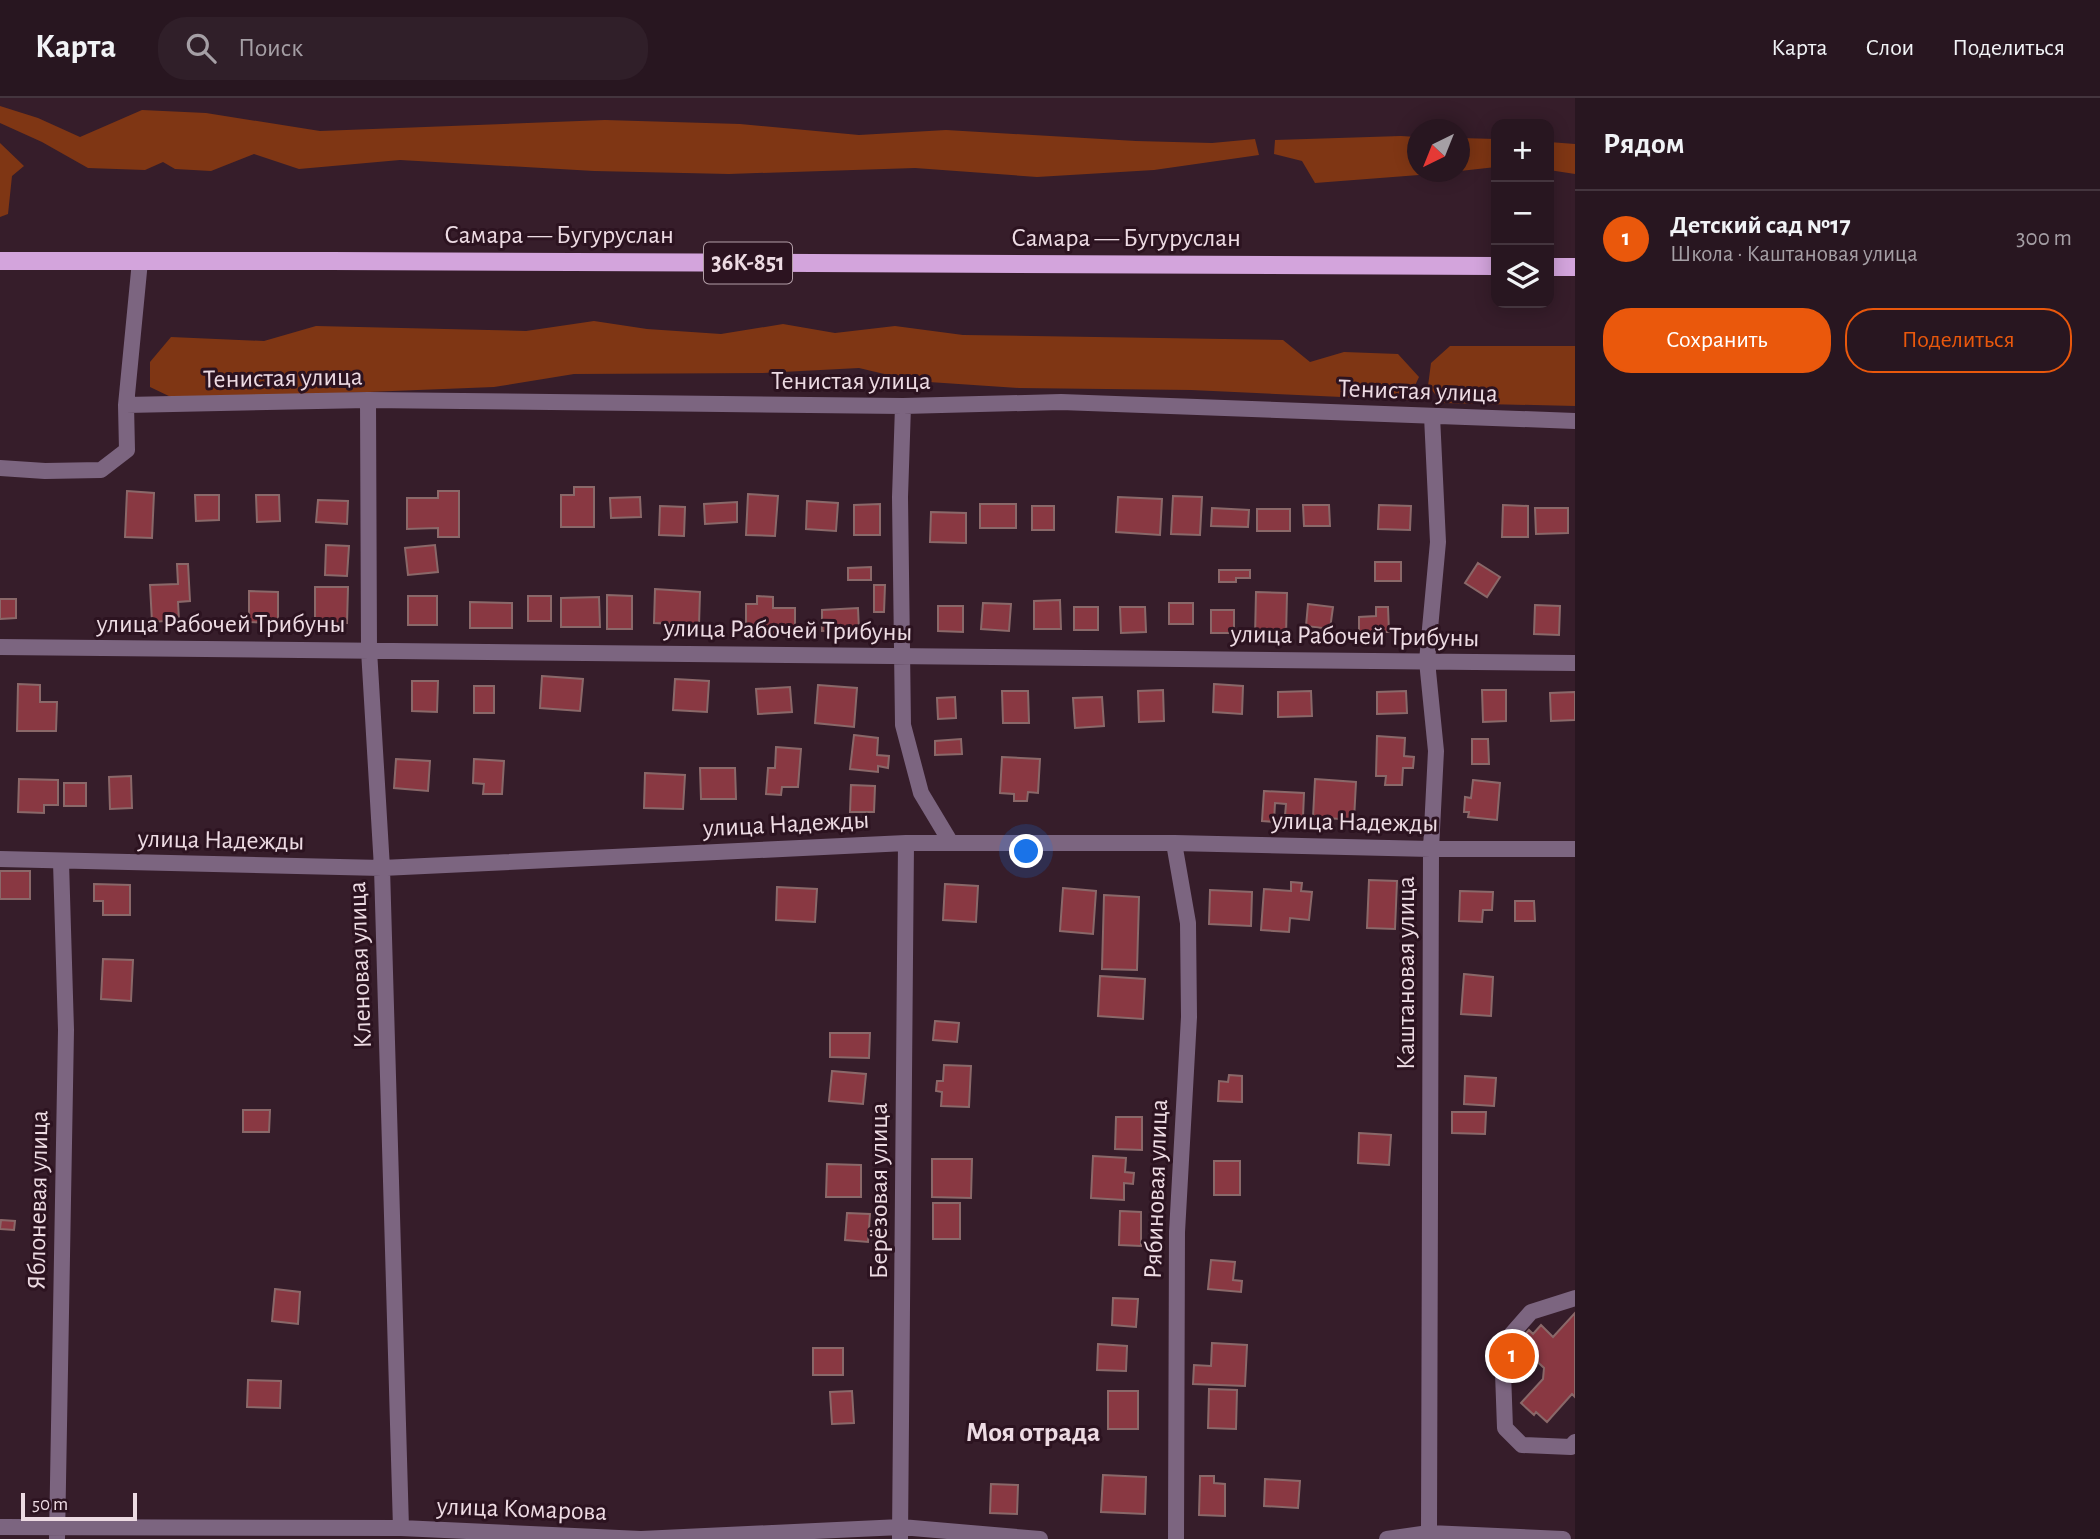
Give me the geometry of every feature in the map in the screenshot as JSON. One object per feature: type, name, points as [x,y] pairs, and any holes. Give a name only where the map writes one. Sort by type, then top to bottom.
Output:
[{"type":"main road","name":"Самара — Бугуруслан","points":[[0,261],[1491,266]]},
{"type":"main road","points":[[1554,267],[1575,267]]},
{"type":"street","points":[[0,468],[45,471],[101,470],[127,450],[126,405],[140,261]]},
{"type":"street","name":"Тенистая улица","points":[[126,405],[368,400],[903,406],[1061,402],[1575,421]]},
{"type":"street","name":"Кленовая улица","points":[[368,400],[369,650],[382,868],[401,1528]]},
{"type":"street","points":[[903,406],[900,497],[903,725],[921,793],[951,843]]},
{"type":"street","name":"Каштановая улица","points":[[1429,1533],[1431,849],[1436,751],[1427,661],[1438,542],[1432,416]]},
{"type":"street","name":"улица Рабочей Трибуны","points":[[0,647],[1575,663]]},
{"type":"street","name":"улица Надежды","points":[[0,859],[382,868],[906,843],[1174,843],[1431,849],[1575,849]]},
{"type":"street","name":"Берёзовая улица","points":[[900,1533],[906,843]]},
{"type":"street","name":"Рябиновая улица","points":[[1174,843],[1188,923],[1189,1017],[1177,1233],[1176,1539]]},
{"type":"street","name":"Яблоневая улица","points":[[57,1533],[66,1030],[61,862]]},
{"type":"street","points":[[1575,1298],[1531,1312],[1502,1345],[1505,1428],[1522,1445],[1571,1447],[1575,1442]]},
{"type":"street","name":"улица Комарова","points":[[0,1527],[57,1533],[401,1528],[641,1539],[900,1533],[1040,1539]]},
{"type":"street","points":[[1387,1539],[1429,1533],[1563,1539]]},
{"type":"shaded area","points":[[0,106],[38,118],[80,137],[142,110],[206,113],[320,131],[605,120],[740,124],[859,135],[946,130],[1136,141],[1212,143],[1255,139],[1259,155],[1154,170],[1037,177],[915,168],[729,174],[594,171],[400,160],[299,169],[254,154],[211,171],[175,169],[163,162],[145,170],[88,168],[42,142],[0,123]]},
{"type":"shaded area","points":[[1407,136],[1407,176],[1315,183],[1302,161],[1274,154],[1275,140]]},
{"type":"shaded area","points":[[1470,138],[1491,139],[1491,168],[1470,170]]},
{"type":"shaded area","points":[[1554,142],[1575,144],[1575,174],[1554,171]]},
{"type":"shaded area","points":[[0,143],[24,166],[12,176],[8,214],[0,217]]},
{"type":"shaded area","points":[[594,321],[647,329],[721,334],[783,324],[835,333],[895,326],[963,335],[1283,340],[1310,362],[1344,352],[1398,354],[1419,377],[1408,400],[1191,390],[1019,388],[914,381],[859,368],[763,373],[574,374],[494,387],[218,398],[173,398],[150,387],[150,362],[171,337],[264,341],[316,326],[526,331]]},
{"type":"shaded area","points":[[1450,346],[1575,346],[1575,406],[1443,403],[1428,386],[1431,363]]},
{"type":"building","points":[[574,487],[594,487],[594,527],[561,527],[561,495],[574,495]]},
{"type":"building","points":[[127,491],[154,493],[152,538],[125,537]]},
{"type":"building","points":[[438,491],[459,491],[459,537],[438,537],[438,528],[407,529],[407,498],[438,498]]},
{"type":"building","points":[[748,494],[778,496],[775,536],[746,535]]},
{"type":"building","points":[[195,495],[219,495],[219,520],[196,521]]},
{"type":"building","points":[[256,495],[279,495],[280,521],[257,522]]},
{"type":"building","points":[[1173,496],[1202,497],[1200,535],[1171,534]]},
{"type":"building","points":[[640,497],[641,517],[611,518],[610,498]]},
{"type":"building","points":[[1118,497],[1162,499],[1160,535],[1116,532]]},
{"type":"building","points":[[318,500],[348,501],[347,524],[316,522]]},
{"type":"building","points":[[807,501],[838,503],[836,531],[806,529]]},
{"type":"building","points":[[737,502],[737,522],[705,524],[704,504]]},
{"type":"building","points":[[880,504],[880,535],[854,535],[854,505]]},
{"type":"building","points":[[980,504],[1016,504],[1016,528],[980,528]]},
{"type":"building","points":[[1303,505],[1329,505],[1330,526],[1304,526]]},
{"type":"building","points":[[1379,505],[1411,506],[1410,530],[1378,529]]},
{"type":"building","points":[[1503,505],[1528,506],[1528,537],[1502,537]]},
{"type":"building","points":[[660,506],[685,507],[684,536],[659,535]]},
{"type":"building","points":[[1032,506],[1054,506],[1054,530],[1032,530]]},
{"type":"building","points":[[1212,508],[1249,510],[1248,527],[1211,526]]},
{"type":"building","points":[[1535,508],[1568,508],[1568,533],[1536,534]]},
{"type":"building","points":[[1257,509],[1290,509],[1290,531],[1257,531]]},
{"type":"building","points":[[931,512],[966,513],[966,543],[930,542]]},
{"type":"building","points":[[326,545],[349,546],[347,576],[325,575]]},
{"type":"building","points":[[435,545],[438,572],[408,575],[405,548]]},
{"type":"building","points":[[1375,562],[1401,562],[1401,581],[1375,581]]},
{"type":"building","points":[[1478,563],[1500,577],[1487,597],[1465,583]]},
{"type":"building","points":[[177,564],[188,564],[190,601],[178,602],[179,620],[152,622],[150,585],[178,584]]},
{"type":"building","points":[[871,567],[871,580],[848,580],[848,568]]},
{"type":"building","points":[[1219,570],[1250,570],[1250,578],[1236,578],[1236,582],[1219,582]]},
{"type":"building","points":[[874,585],[885,585],[884,612],[874,612]]},
{"type":"building","points":[[315,587],[348,587],[347,623],[315,623]]},
{"type":"building","points":[[655,589],[700,592],[699,625],[654,623]]},
{"type":"building","points":[[249,591],[278,592],[278,623],[249,622]]},
{"type":"building","points":[[1256,592],[1287,593],[1286,637],[1255,637]]},
{"type":"building","points":[[607,595],[632,596],[632,629],[607,629]]},
{"type":"building","points":[[408,596],[437,596],[437,625],[408,625]]},
{"type":"building","points":[[528,596],[551,596],[551,621],[528,621]]},
{"type":"building","points":[[757,596],[773,597],[773,608],[795,608],[795,635],[746,634],[746,604],[757,604]]},
{"type":"building","points":[[599,597],[600,627],[561,627],[561,598]]},
{"type":"building","points":[[0,599],[16,599],[16,618],[0,619]]},
{"type":"building","points":[[1060,600],[1061,629],[1034,629],[1034,601]]},
{"type":"building","points":[[470,602],[512,603],[512,628],[470,628]]},
{"type":"building","points":[[983,603],[1011,604],[1009,631],[981,629]]},
{"type":"building","points":[[1169,603],[1193,603],[1193,624],[1169,624]]},
{"type":"building","points":[[1308,604],[1333,607],[1330,629],[1306,626]]},
{"type":"building","points":[[1535,605],[1560,606],[1559,635],[1534,634]]},
{"type":"building","points":[[938,606],[963,606],[963,632],[938,631]]},
{"type":"building","points":[[1074,607],[1098,607],[1098,630],[1074,630]]},
{"type":"building","points":[[1120,607],[1145,607],[1146,632],[1121,633]]},
{"type":"building","points":[[1376,607],[1388,607],[1389,632],[1359,632],[1359,617],[1376,616]]},
{"type":"building","points":[[858,608],[859,630],[822,631],[822,610]]},
{"type":"building","points":[[1211,610],[1234,610],[1234,633],[1211,633]]},
{"type":"building","points":[[542,676],[583,679],[580,711],[540,708]]},
{"type":"building","points":[[675,679],[709,681],[707,712],[673,710]]},
{"type":"building","points":[[412,681],[438,681],[437,712],[412,711]]},
{"type":"building","points":[[18,684],[40,685],[40,702],[57,702],[56,731],[17,731]]},
{"type":"building","points":[[1214,684],[1243,686],[1242,714],[1213,712]]},
{"type":"building","points":[[818,685],[857,688],[854,727],[815,723]]},
{"type":"building","points":[[474,686],[494,686],[494,713],[474,713]]},
{"type":"building","points":[[790,687],[792,712],[758,714],[756,689]]},
{"type":"building","points":[[1163,690],[1164,721],[1139,722],[1138,691]]},
{"type":"building","points":[[1482,690],[1506,690],[1506,721],[1483,722]]},
{"type":"building","points":[[1002,691],[1028,691],[1029,723],[1003,723]]},
{"type":"building","points":[[1311,691],[1312,716],[1278,717],[1278,692]]},
{"type":"building","points":[[1406,691],[1407,713],[1377,714],[1377,692]]},
{"type":"building","points":[[1575,692],[1575,720],[1551,721],[1550,693]]},
{"type":"building","points":[[955,697],[956,718],[938,719],[937,698]]},
{"type":"building","points":[[1102,697],[1104,726],[1075,728],[1073,698]]},
{"type":"building","points":[[854,735],[878,738],[877,755],[889,756],[888,768],[878,766],[878,772],[850,769]]},
{"type":"building","points":[[1377,736],[1405,738],[1404,756],[1414,757],[1413,768],[1403,768],[1402,785],[1385,785],[1386,776],[1376,776]]},
{"type":"building","points":[[961,739],[962,754],[935,755],[935,741]]},
{"type":"building","points":[[1472,739],[1488,739],[1489,764],[1472,764]]},
{"type":"building","points":[[776,747],[801,749],[798,787],[782,787],[781,795],[766,794],[768,768],[775,768]]},
{"type":"building","points":[[1002,757],[1040,759],[1038,793],[1028,792],[1027,801],[1014,801],[1014,794],[1000,793]]},
{"type":"building","points":[[396,759],[430,761],[428,791],[394,788]]},
{"type":"building","points":[[474,759],[504,761],[502,794],[483,794],[484,784],[473,783]]},
{"type":"building","points":[[700,768],[735,768],[736,799],[701,799]]},
{"type":"building","points":[[645,773],[685,775],[683,809],[644,808]]},
{"type":"building","points":[[131,776],[132,808],[110,809],[109,777]]},
{"type":"building","points":[[19,779],[58,780],[58,805],[44,805],[44,813],[18,812]]},
{"type":"building","points":[[1315,779],[1356,782],[1354,820],[1313,817]]},
{"type":"building","points":[[1473,780],[1500,783],[1497,820],[1468,817],[1469,812],[1464,812],[1465,797],[1471,798]]},
{"type":"building","points":[[64,783],[86,783],[86,806],[64,806]]},
{"type":"building","points":[[851,785],[875,786],[874,812],[850,812]]},
{"type":"building","points":[[1264,791],[1304,793],[1303,817],[1285,816],[1286,804],[1275,803],[1274,822],[1262,821]]},
{"type":"building","points":[[0,871],[30,871],[30,899],[0,899]]},
{"type":"building","points":[[1369,880],[1397,881],[1395,929],[1367,928]]},
{"type":"building","points":[[1291,882],[1302,883],[1301,891],[1312,892],[1309,920],[1290,918],[1289,932],[1261,930],[1264,889],[1291,891]]},
{"type":"building","points":[[94,884],[130,885],[130,915],[103,915],[103,901],[94,901]]},
{"type":"building","points":[[945,884],[978,886],[976,922],[943,920]]},
{"type":"building","points":[[777,887],[817,889],[815,922],[776,920]]},
{"type":"building","points":[[1063,888],[1096,891],[1093,934],[1060,931]]},
{"type":"building","points":[[1210,890],[1252,892],[1251,926],[1209,924]]},
{"type":"building","points":[[1460,891],[1493,892],[1492,910],[1483,910],[1482,922],[1459,921]]},
{"type":"building","points":[[1104,895],[1139,897],[1137,970],[1102,969]]},
{"type":"building","points":[[1515,901],[1534,901],[1535,921],[1515,921]]},
{"type":"building","points":[[103,959],[133,960],[131,1001],[101,999]]},
{"type":"building","points":[[1464,974],[1493,977],[1491,1016],[1461,1014]]},
{"type":"building","points":[[1100,976],[1145,979],[1143,1019],[1098,1016]]},
{"type":"building","points":[[935,1021],[959,1023],[957,1042],[933,1040]]},
{"type":"building","points":[[830,1033],[870,1033],[869,1058],[830,1057]]},
{"type":"building","points":[[944,1065],[971,1066],[969,1107],[941,1106],[942,1092],[936,1091],[937,1081],[943,1081]]},
{"type":"building","points":[[832,1071],[866,1074],[863,1104],[829,1101]]},
{"type":"building","points":[[1229,1075],[1242,1076],[1242,1102],[1218,1101],[1219,1081],[1228,1082]]},
{"type":"building","points":[[1465,1076],[1496,1078],[1494,1106],[1464,1104]]},
{"type":"building","points":[[243,1110],[270,1110],[269,1132],[243,1132]]},
{"type":"building","points":[[1452,1112],[1486,1112],[1485,1134],[1452,1133]]},
{"type":"building","points":[[1116,1117],[1142,1117],[1142,1150],[1115,1149]]},
{"type":"building","points":[[1359,1133],[1391,1135],[1389,1165],[1358,1163]]},
{"type":"building","points":[[1093,1156],[1126,1158],[1125,1172],[1134,1173],[1133,1184],[1124,1183],[1124,1200],[1091,1198]]},
{"type":"building","points":[[932,1159],[972,1159],[971,1198],[932,1197]]},
{"type":"building","points":[[1214,1161],[1240,1161],[1240,1195],[1214,1195]]},
{"type":"building","points":[[827,1164],[861,1165],[861,1197],[826,1197]]},
{"type":"building","points":[[933,1203],[960,1203],[960,1239],[933,1239]]},
{"type":"building","points":[[1120,1211],[1141,1212],[1141,1246],[1119,1245]]},
{"type":"building","points":[[847,1213],[870,1214],[868,1242],[845,1240]]},
{"type":"building","points":[[1,1220],[15,1221],[14,1230],[0,1229]]},
{"type":"building","points":[[1211,1260],[1235,1262],[1233,1280],[1242,1281],[1241,1292],[1208,1289]]},
{"type":"building","points":[[275,1289],[300,1292],[298,1324],[272,1321]]},
{"type":"building","points":[[1113,1298],[1138,1299],[1136,1327],[1112,1325]]},
{"type":"building","points":[[1575,1313],[1575,1397],[1572,1394],[1547,1422],[1521,1403],[1543,1379],[1544,1368],[1517,1343],[1529,1330],[1533,1334],[1541,1325],[1553,1337]]},
{"type":"building","points":[[1212,1343],[1247,1345],[1245,1386],[1193,1384],[1194,1365],[1211,1366]]},
{"type":"building","points":[[1098,1344],[1127,1346],[1126,1371],[1097,1370]]},
{"type":"building","points":[[813,1348],[843,1348],[843,1375],[813,1375]]},
{"type":"building","points":[[248,1380],[281,1381],[280,1408],[247,1407]]},
{"type":"building","points":[[1209,1389],[1237,1390],[1236,1429],[1208,1428]]},
{"type":"building","points":[[852,1391],[854,1423],[832,1424],[830,1392]]},
{"type":"building","points":[[1108,1391],[1138,1391],[1138,1429],[1108,1429]]},
{"type":"building","points":[[1103,1475],[1146,1477],[1145,1514],[1101,1512]]},
{"type":"building","points":[[1200,1476],[1214,1476],[1214,1483],[1225,1484],[1225,1516],[1199,1515]]},
{"type":"building","points":[[1265,1479],[1300,1481],[1298,1508],[1264,1506]]},
{"type":"building","points":[[991,1484],[1018,1485],[1017,1514],[990,1513]]},
{"type":"place","name":"Детский сад №17","points":[[1512,1356]]},
{"type":"district","name":"Моя отрада","points":[[1033,1433]]}]
